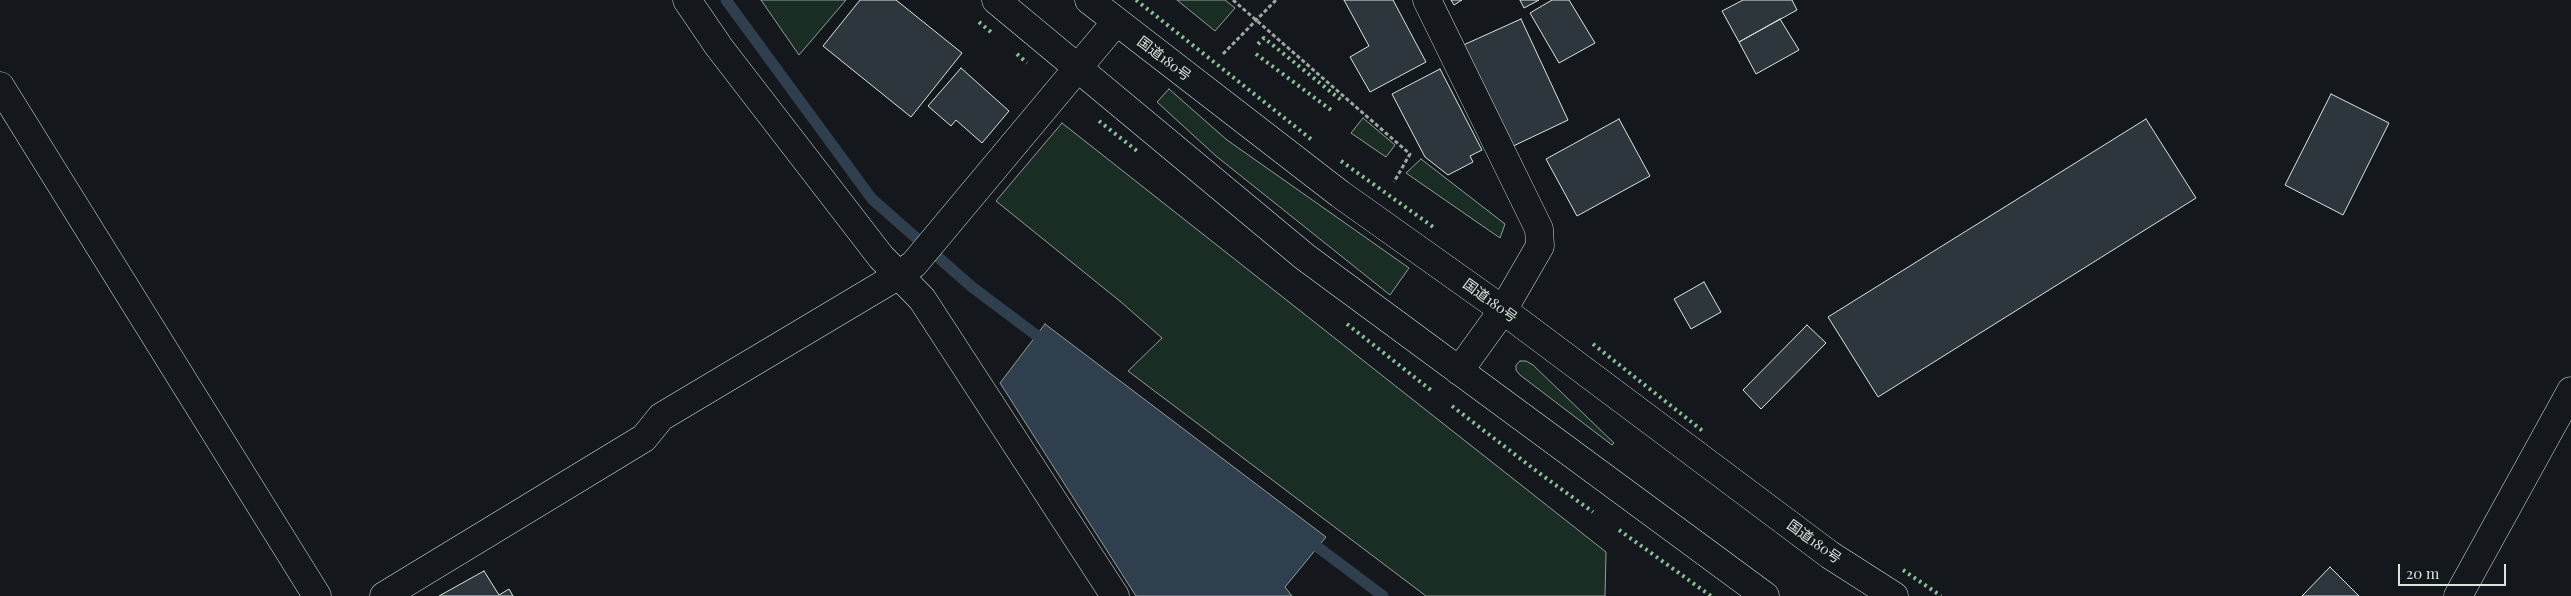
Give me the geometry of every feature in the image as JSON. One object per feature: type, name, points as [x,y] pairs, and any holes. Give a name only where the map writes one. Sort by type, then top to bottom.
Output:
[{"type":"main road","points":[[687,0],[719,47],[863,234],[906,270],[922,300],[1115,596]]},
{"type":"main road","points":[[996,0],[1305,257],[1765,596]]},
{"type":"main road","name":"国道180号","points":[[1089,0],[1340,194],[1503,310],[1830,555],[1894,596]]},
{"type":"main road","points":[[1427,0],[1539,229],[1540,246],[1503,310],[1459,371]]},
{"type":"main road","points":[[384,596],[644,438],[661,417],[906,270],[941,232],[1116,22]]},
{"type":"main road","points":[[0,86],[317,596]]},
{"type":"main road","points":[[2458,596],[2571,391]]},
{"type":"path","points":[[1233,0],[1410,154],[1394,182]]},
{"type":"path","points":[[1223,54],[1255,19],[1276,0]]},
{"type":"green space","points":[[761,0],[846,0],[799,55]]},
{"type":"green space","points":[[1177,0],[1225,0],[1235,8],[1215,31]]},
{"type":"green space","points":[[1169,89],[1227,140],[1409,268],[1390,295],[1216,156],[1157,102]]},
{"type":"green space","points":[[1363,118],[1395,145],[1386,157],[1351,133]]},
{"type":"green space","points":[[1062,123],[1606,552],[1605,596],[1426,596],[1128,371],[1162,338],[1121,302],[996,201]]},
{"type":"green space","points":[[1421,159],[1505,224],[1500,238],[1406,173]]},
{"type":"green space","points":[[1520,361],[1526,361],[1533,365],[1614,443],[1612,445],[1520,375],[1516,370],[1516,365]]},
{"type":"water","points":[[1045,324],[1326,537],[1285,587],[1292,596],[1136,596],[1000,383]]},
{"type":"building","points":[[860,0],[896,0],[962,53],[911,117],[823,46]]},
{"type":"building","points":[[1344,0],[1393,0],[1426,62],[1370,92],[1350,57],[1369,46]]},
{"type":"building","points":[[1451,0],[1462,0],[1454,5]]},
{"type":"building","points":[[1520,0],[1539,0],[1524,8]]},
{"type":"building","points":[[1552,0],[1569,0],[1595,43],[1559,63],[1530,13]]},
{"type":"building","points":[[1743,0],[1792,0],[1797,10],[1739,42],[1722,11]]},
{"type":"building","points":[[1521,19],[1568,120],[1507,149],[1459,47]]},
{"type":"building","points":[[1780,19],[1799,50],[1756,74],[1739,42]]},
{"type":"building","points":[[961,68],[1009,111],[982,143],[956,120],[951,126],[928,106]]},
{"type":"building","points":[[1440,69],[1482,150],[1470,156],[1473,162],[1448,175],[1425,157],[1392,94]]},
{"type":"building","points":[[2331,94],[2389,123],[2343,215],[2285,185]]},
{"type":"building","points":[[1619,119],[1650,176],[1577,216],[1546,159]]},
{"type":"building","points":[[2146,119],[2196,198],[1878,397],[1828,317]]},
{"type":"building","points":[[1704,282],[1721,312],[1691,329],[1674,299]]},
{"type":"building","points":[[1807,325],[1826,343],[1761,409],[1743,390]]},
{"type":"building","points":[[2330,567],[2359,596],[2302,596]]},
{"type":"building","points":[[484,571],[499,595],[509,589],[513,596],[439,596]]},
{"type":"waterway","points":[[726,0],[872,199],[972,287],[1048,344]]},
{"type":"waterway","points":[[1307,539],[1383,596]]},
{"type":"hedge","points":[[1136,0],[1312,140]]},
{"type":"hedge","points":[[979,22],[992,33]]},
{"type":"hedge","points":[[1258,44],[1264,38],[1341,100]]},
{"type":"hedge","points":[[1017,54],[1027,63]]},
{"type":"hedge","points":[[1256,54],[1331,110]]},
{"type":"hedge","points":[[1099,121],[1137,151]]},
{"type":"hedge","points":[[1341,161],[1436,229]]},
{"type":"hedge","points":[[1347,324],[1432,391]]},
{"type":"hedge","points":[[1593,344],[1704,432]]},
{"type":"hedge","points":[[1452,406],[1593,512]]},
{"type":"hedge","points":[[1619,530],[1711,596]]},
{"type":"hedge","points":[[1903,570],[1941,596]]}]
